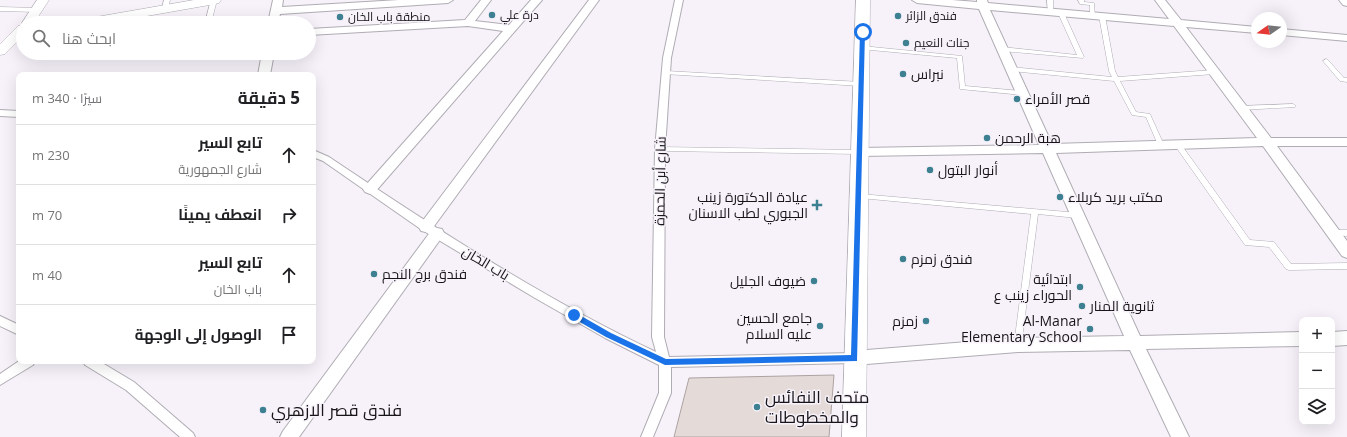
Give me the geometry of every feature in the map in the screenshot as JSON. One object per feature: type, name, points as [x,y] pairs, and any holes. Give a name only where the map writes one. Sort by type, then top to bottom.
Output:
[{"type":"main road","points":[[854,437],[854,358],[863,0]]},
{"type":"street","points":[[115,16],[166,4],[215,0]]},
{"type":"street","points":[[275,16],[278,0]]},
{"type":"street","points":[[276,11],[379,6],[448,0]]},
{"type":"street","points":[[468,23],[486,0]]},
{"type":"street","points":[[370,189],[537,0]]},
{"type":"street","points":[[289,437],[431,230],[594,0]]},
{"type":"street","name":"شارع أبن الحمزة","points":[[647,437],[665,393],[665,362],[658,337],[660,149],[667,58],[679,0]]},
{"type":"street","points":[[917,0],[982,3],[1056,12],[1251,29]]},
{"type":"street","points":[[1160,0],[1268,142],[1347,252]]},
{"type":"street","points":[[1344,0],[1347,3]]},
{"type":"street","points":[[982,3],[1135,343],[1180,437]]},
{"type":"street","points":[[33,16],[40,5]]},
{"type":"street","points":[[316,32],[468,23],[511,29]]},
{"type":"street","points":[[1287,33],[1347,38]]},
{"type":"street","points":[[265,72],[267,60]]},
{"type":"street","points":[[0,113],[16,114]]},
{"type":"street","points":[[860,152],[1047,149],[1268,142],[1347,142]]},
{"type":"street","name":"باب الخان","points":[[316,154],[326,159],[431,230],[538,295],[609,335],[665,362]]},
{"type":"street","points":[[0,321],[16,329]]},
{"type":"street","points":[[1335,339],[1347,338]]},
{"type":"street","points":[[665,362],[854,358],[1018,345],[1299,340]]},
{"type":"street","points":[[0,380],[24,364]]},
{"type":"street","points":[[95,364],[130,386],[188,437]]},
{"type":"lane","points":[[210,16],[215,0]]},
{"type":"lane","points":[[1002,49],[1081,57],[1050,0]]},
{"type":"lane","points":[[1082,0],[1082,3],[1092,4],[1098,16],[1112,71],[1134,114],[1148,115],[1161,145]]},
{"type":"lane","points":[[0,9],[40,5]]},
{"type":"lane","points":[[862,48],[960,57],[962,88],[1022,93]]},
{"type":"lane","points":[[1326,61],[1342,80],[1347,80]]},
{"type":"lane","points":[[1011,69],[1116,79],[1214,72]]},
{"type":"lane","points":[[666,73],[862,84]]},
{"type":"lane","points":[[1241,108],[1293,106]]},
{"type":"lane","points":[[1178,145],[1248,243],[1271,244],[1289,267],[1347,266]]},
{"type":"lane","points":[[660,149],[860,152]]},
{"type":"lane","points":[[859,196],[1077,215]]},
{"type":"lane","points":[[1018,345],[1035,212]]},
{"type":"lane","points":[[1333,233],[1347,233]]},
{"type":"building","name":"متحف النفائس والمخطوطات","points":[[834,375],[829,437],[674,437],[689,378]]},
{"type":"place","name":"درة علي","points":[[492,15]]},
{"type":"place","name":"فندق الزائر","points":[[898,16]]},
{"type":"place","name":"منطقة باب الخان","points":[[340,17]]},
{"type":"place","name":"جنات النعيم","points":[[906,43]]},
{"type":"place","name":"نبراس","points":[[903,74]]},
{"type":"place","name":"قصر الأمراء","points":[[1017,99]]},
{"type":"place","name":"هبة الرحمن","points":[[987,138]]},
{"type":"place","name":"أنوار البتول","points":[[930,170]]},
{"type":"place","name":"مكتب بريد كربلاء","points":[[1060,197]]},
{"type":"place","name":"عيادة الدكتورة زينب الجبوري لطب الاسنان","points":[[817,205]]},
{"type":"place","name":"فندق زمزم","points":[[903,259]]},
{"type":"place","name":"فندق برج النجم","points":[[374,274]]},
{"type":"place","name":"ضيوف الجليل","points":[[814,281]]},
{"type":"place","name":"ابتدائية الحوراء زينب ع","points":[[1080,287]]},
{"type":"place","name":"ثانوية المنار","points":[[1082,306]]},
{"type":"place","name":"زمزم","points":[[926,321]]},
{"type":"place","name":"جامع الحسين عليه السلام","points":[[820,326]]},
{"type":"place","name":"Al-Manar Elementary School","points":[[1090,329]]},
{"type":"place","name":"متحف النفائس والمخطوطات","points":[[757,407]]},
{"type":"place","name":"فندق قصر الازهري","points":[[263,410]]},
{"type":"route","points":[[574,315],[609,335],[665,362],[854,358],[863,32]]}]
